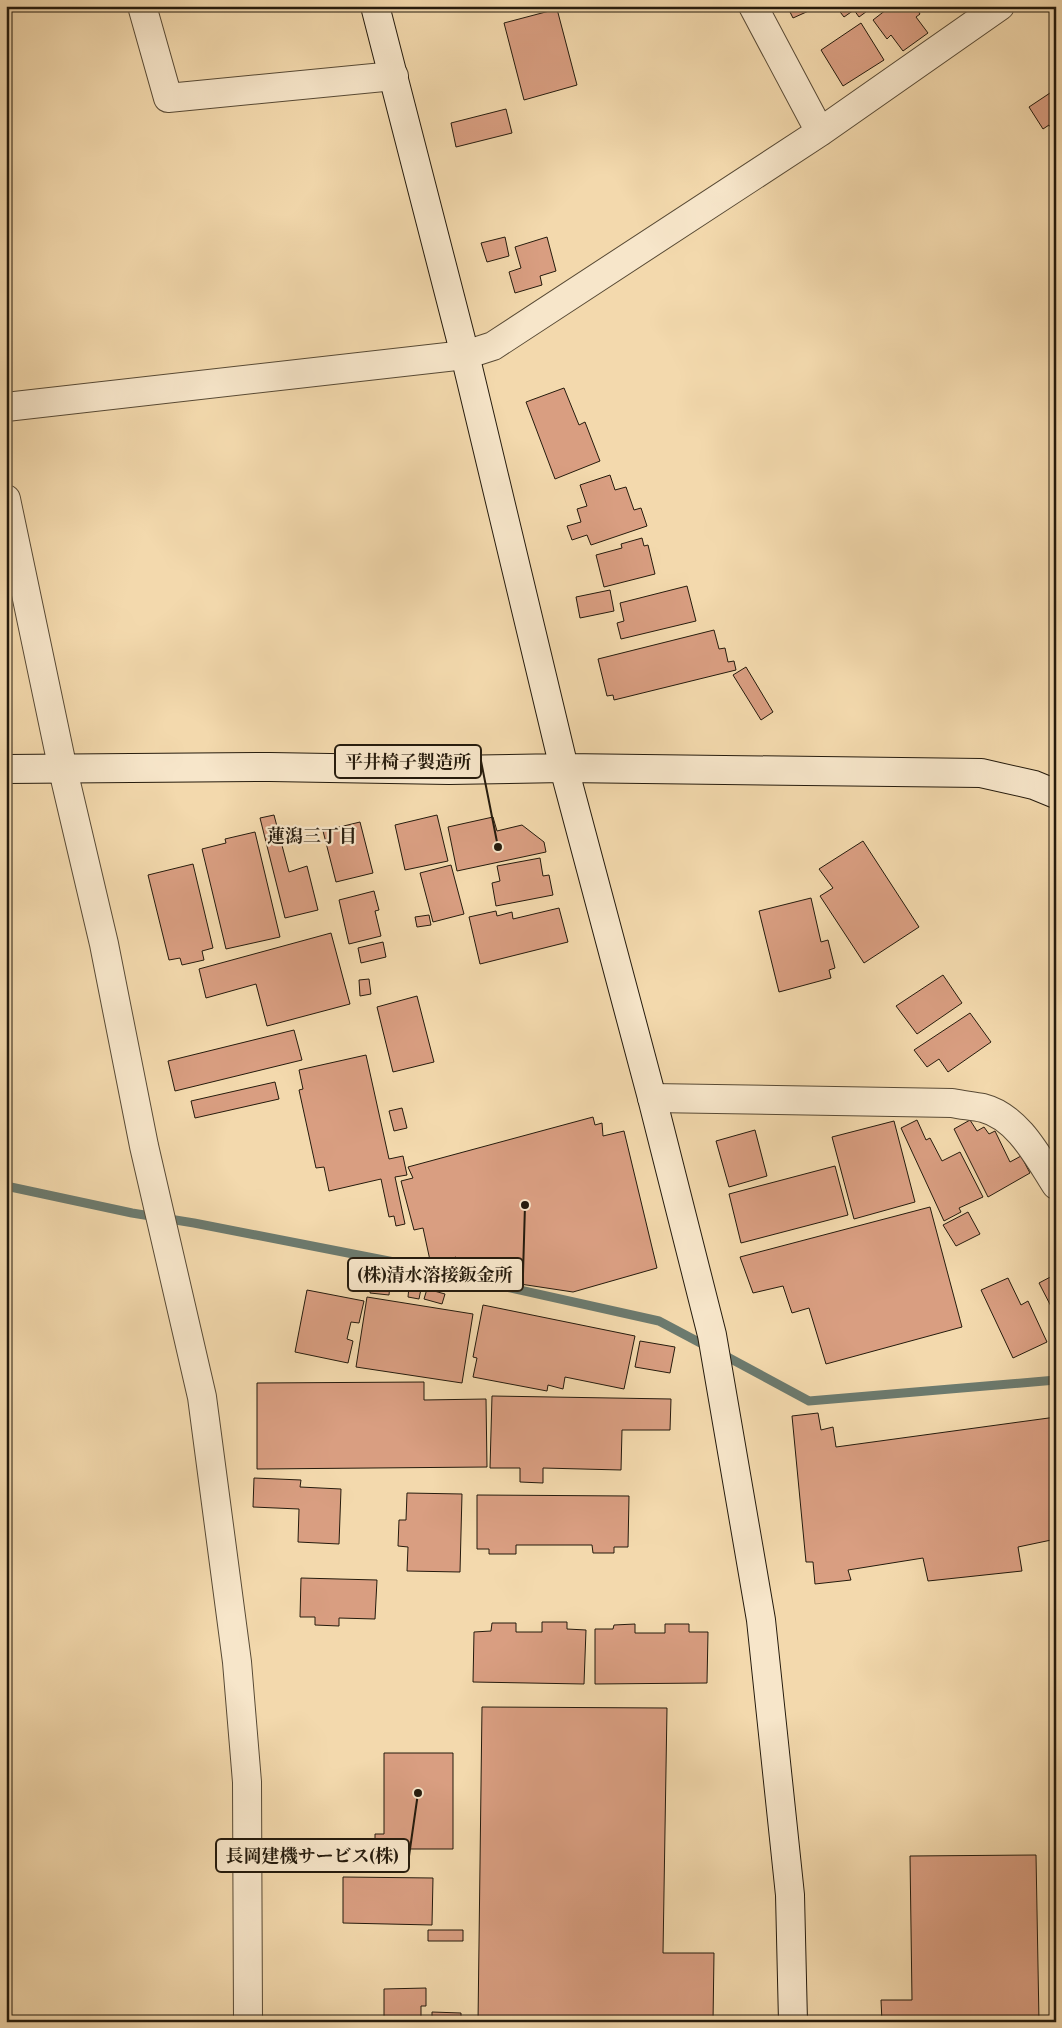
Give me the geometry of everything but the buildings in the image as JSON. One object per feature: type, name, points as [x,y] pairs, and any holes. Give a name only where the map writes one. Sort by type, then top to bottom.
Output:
[{"type":"street","points":[[142,6],[168,98],[394,76]]},
{"type":"street","points":[[375,6],[465,355],[564,768],[652,1098],[712,1335],[760,1620],[790,1895],[793,2022]]},
{"type":"street","points":[[753,6],[820,132]]},
{"type":"street","points":[[6,407],[465,355],[493,346],[820,132],[1000,6]]},
{"type":"street","points":[[6,499],[63,770],[104,944],[144,1146],[202,1397],[237,1662],[247,1782],[248,2022]]},
{"type":"street","points":[[6,770],[270,767],[981,773],[1034,785],[1056,794]]},
{"type":"street","points":[[652,1098],[952,1103],[985,1108],[1008,1120],[1028,1143],[1056,1185]]},
{"type":"waterway","points":[[6,1186],[132,1213],[194,1223],[394,1262],[659,1321],[708,1347]]},
{"type":"waterway","points":[[720,1353],[809,1401],[1056,1380]]},
{"type":"place","name":"平井椅子製造所","points":[[498,847]]},
{"type":"place","name":"(株)清水溶接鈑金所","points":[[525,1205]]},
{"type":"place","name":"長岡建機サービス(株)","points":[[418,1793]]},
{"type":"district","name":"蓮潟三丁目","points":[[312,836]]}]
